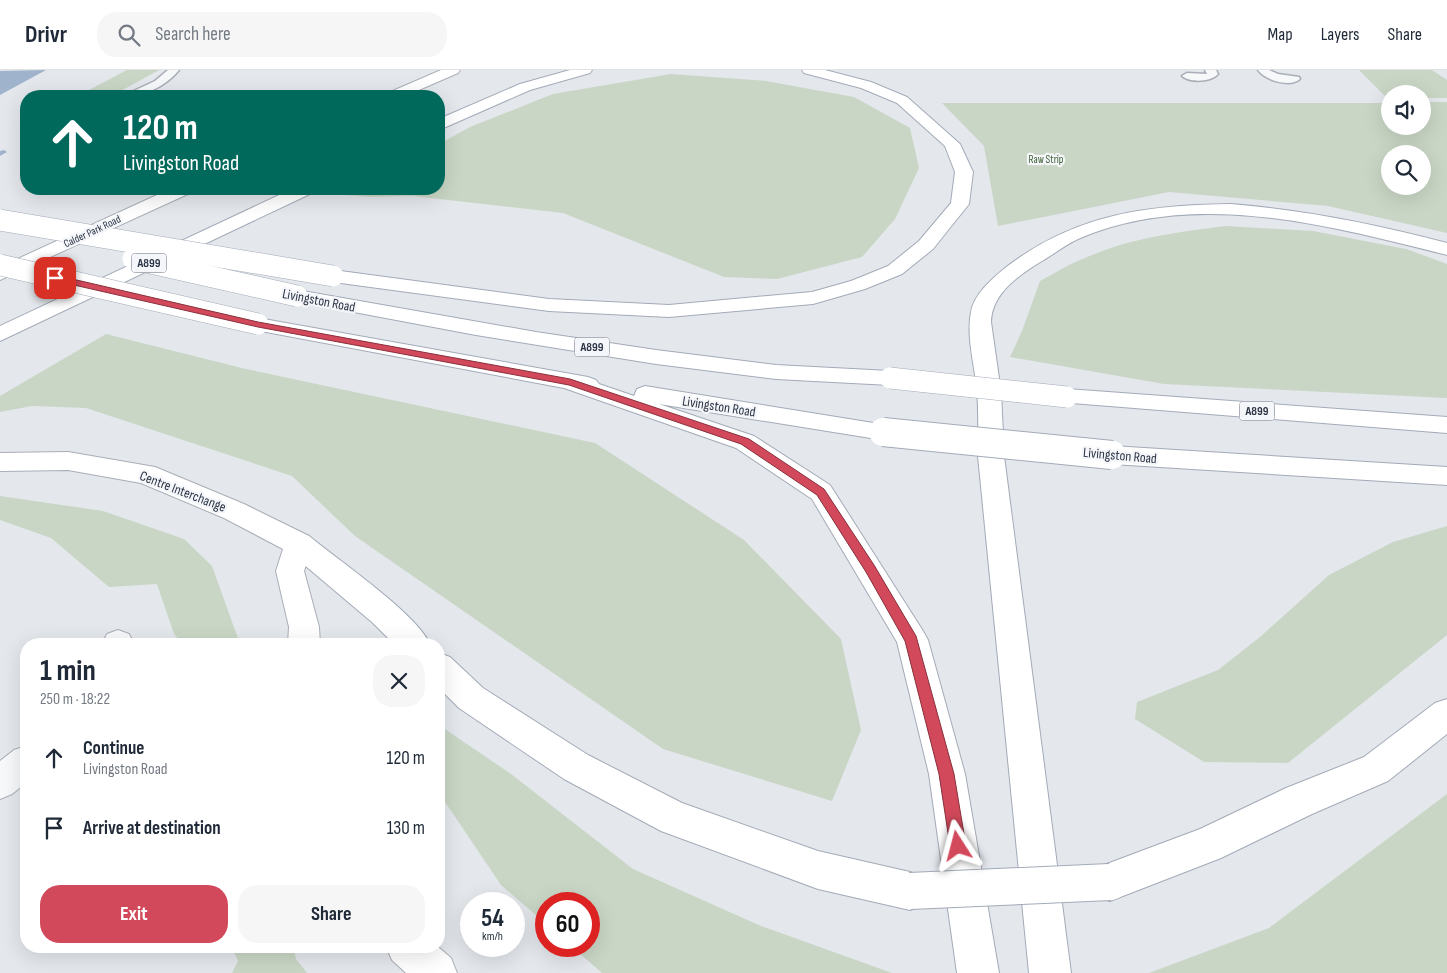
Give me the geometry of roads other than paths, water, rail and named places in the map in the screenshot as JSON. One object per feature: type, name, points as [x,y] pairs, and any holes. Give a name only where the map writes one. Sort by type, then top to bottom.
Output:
[{"type":"main road","points":[[407,90],[453,70]]},
{"type":"main road","points":[[445,122],[525,87],[585,70]]},
{"type":"main road","points":[[0,220],[333,276],[549,305],[669,311],[813,298],[858,285],[895,270],[926,245],[960,204],[964,172],[952,144],[902,100],[866,85],[810,70]]},
{"type":"main road","name":"Calder Park Road","points":[[0,274],[171,195]]},
{"type":"main road","points":[[0,334],[293,195]]},
{"type":"main road","points":[[1050,973],[991,456],[989,390],[982,342],[982,306],[1003,280],[1035,255],[1071,236],[1107,222],[1154,213],[1202,208],[1258,211],[1319,218],[1387,232],[1447,249]]},
{"type":"main road","name":"Livingston Road","points":[[0,230],[297,296],[514,335],[648,355],[777,372],[890,378],[1067,398],[1447,425]]},
{"type":"main road","name":"Livingston Road","points":[[0,265],[258,324],[570,382],[883,432],[1112,455],[1447,476]]},
{"type":"main road","points":[[570,382],[745,442],[820,492],[870,568],[912,640],[947,774],[978,973]]},
{"type":"main road","name":"Centre Interchange","points":[[0,462],[68,461],[146,474],[234,511],[299,544],[384,614],[409,638]]},
{"type":"main road","points":[[299,544],[290,571],[304,627],[304,638]]},
{"type":"main road","points":[[445,673],[471,698],[576,767],[674,818],[818,870],[910,891],[1110,882],[1208,845],[1299,801],[1376,769],[1447,714]]},
{"type":"main road","points":[[414,953],[436,973]]},
{"type":"street","points":[[0,782],[20,767]]},
{"type":"lane","points":[[142,90],[159,83],[174,70]]},
{"type":"lane","points":[[1187,76],[1209,78],[1213,74],[1210,70]]},
{"type":"lane","points":[[1263,70],[1276,78],[1295,79]]},
{"type":"water","points":[[46,70],[0,95],[0,71]]},
{"type":"waterway","points":[[0,154],[4,152]]},
{"type":"park label","name":"Raw Strip","points":[[1046,159]]}]
